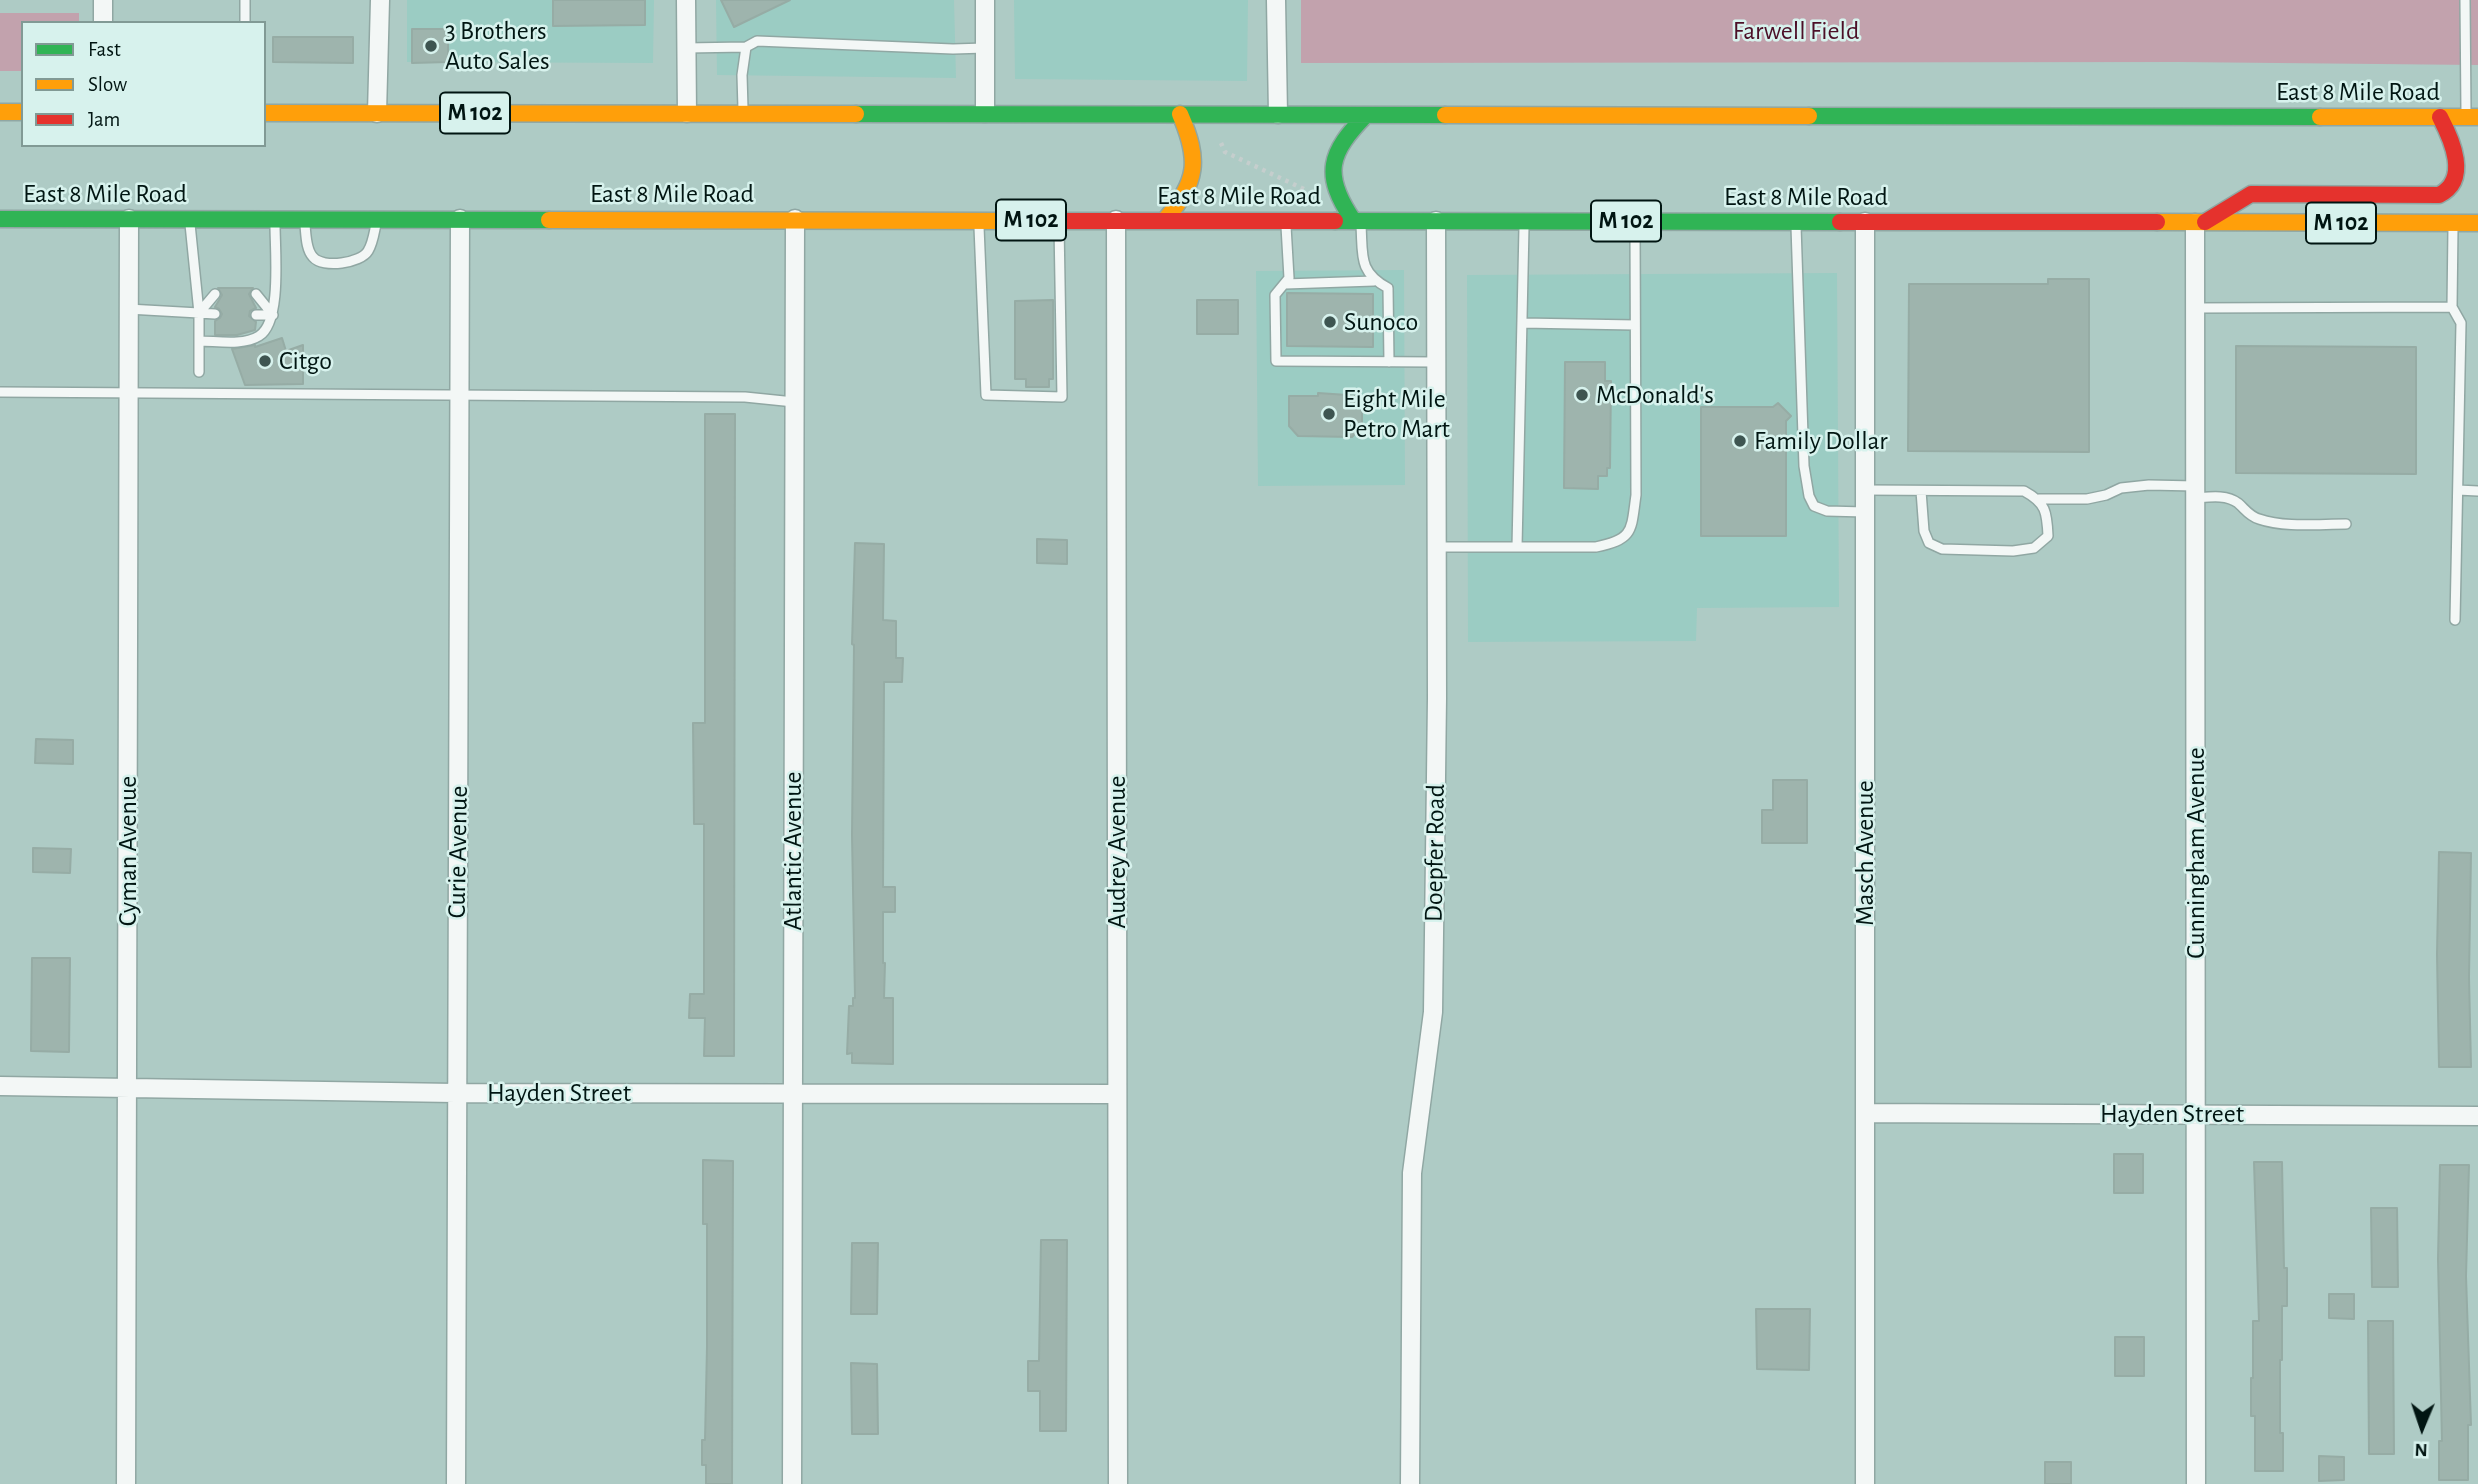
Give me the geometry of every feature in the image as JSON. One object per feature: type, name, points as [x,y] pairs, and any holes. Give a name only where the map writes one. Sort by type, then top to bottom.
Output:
[{"type":"highway","points":[[0,112],[21,112]]},
{"type":"highway","name":"East 8 Mile Road","points":[[266,113],[2472,117]]},
{"type":"highway","points":[[1165,220],[1186,194],[1196,166],[1192,141],[1180,114]]},
{"type":"highway","points":[[1357,220],[1338,201],[1331,176],[1339,146],[1348,131],[1366,115]]},
{"type":"highway","points":[[2200,223],[2251,194],[2439,195],[2450,189],[2455,178],[2456,165],[2450,136],[2440,117]]},
{"type":"highway","name":"East 8 Mile Road","points":[[0,219],[2478,223]]},
{"type":"street","points":[[103,0],[103,21]]},
{"type":"street","points":[[377,113],[380,0]]},
{"type":"street","points":[[686,0],[687,113]]},
{"type":"street","points":[[985,0],[985,113]]},
{"type":"street","points":[[1276,0],[1278,114]]},
{"type":"street","name":"Cyman Avenue","points":[[126,1484],[129,219]]},
{"type":"street","name":"Curie Avenue","points":[[456,1484],[455,1093],[460,219]]},
{"type":"street","name":"Atlantic Avenue","points":[[792,1484],[795,219]]},
{"type":"street","name":"Audrey Avenue","points":[[1116,220],[1118,1484]]},
{"type":"street","name":"Doepfer Road","points":[[1410,1484],[1412,1173],[1433,1012],[1436,221]]},
{"type":"street","name":"Masch Avenue","points":[[1865,222],[1865,1484]]},
{"type":"street","name":"Cunningham Avenue","points":[[2196,1484],[2195,308],[2200,223]]},
{"type":"street","name":"Hayden Street","points":[[0,1086],[455,1093],[1117,1094]]},
{"type":"street","name":"Hayden Street","points":[[1865,1113],[2478,1116]]},
{"type":"lane","points":[[245,0],[245,21]]},
{"type":"lane","points":[[2465,0],[2472,117]]},
{"type":"lane","points":[[686,48],[746,47],[757,41],[985,48]]},
{"type":"lane","points":[[743,113],[742,75],[746,47]]},
{"type":"lane","points":[[190,219],[199,313],[199,372]]},
{"type":"lane","points":[[199,341],[245,342],[258,337],[267,329],[273,315],[275,219]]},
{"type":"lane","points":[[304,219],[308,249],[312,257],[317,261],[337,263],[361,258],[368,252],[377,219]]},
{"type":"lane","points":[[979,219],[986,395],[1062,397],[1059,220]]},
{"type":"lane","points":[[1357,220],[1363,266],[1374,281],[1388,288],[1389,362]]},
{"type":"lane","points":[[1286,221],[1289,278],[1275,295],[1276,361],[1435,362]]},
{"type":"lane","points":[[1517,547],[1524,221]]},
{"type":"lane","points":[[1436,547],[1596,547],[1617,543],[1626,536],[1632,523],[1636,495],[1635,222]]},
{"type":"lane","points":[[1796,222],[1807,489],[1814,506],[1827,511],[1865,512]]},
{"type":"lane","points":[[2453,223],[2452,307],[2461,323],[2455,620]]},
{"type":"lane","points":[[1284,284],[1374,281]]},
{"type":"lane","points":[[199,313],[215,294]]},
{"type":"lane","points":[[256,294],[273,315]]},
{"type":"lane","points":[[2195,308],[2452,307]]},
{"type":"lane","points":[[128,309],[215,314]]},
{"type":"lane","points":[[256,315],[273,315]]},
{"type":"lane","points":[[1522,323],[1635,326]]},
{"type":"lane","points":[[0,392],[745,397],[794,402]]},
{"type":"lane","points":[[1866,490],[2024,491],[2039,499],[2087,499],[2121,488],[2149,485],[2223,497],[2237,502],[2257,519],[2278,524],[2346,524]]},
{"type":"lane","points":[[2458,490],[2478,491]]},
{"type":"lane","points":[[1921,491],[1924,531],[1929,542],[1942,549],[2013,551],[2034,548],[2048,536],[2048,516],[2039,499]]},
{"type":"path","points":[[1221,143],[1225,152],[1307,189],[1311,195]]},
{"type":"shaded area","points":[[407,0],[654,0],[653,63],[407,62]]},
{"type":"shaded area","points":[[716,0],[954,0],[956,78],[717,75]]},
{"type":"shaded area","points":[[1014,0],[1248,0],[1247,81],[1015,79]]},
{"type":"shaded area","points":[[1404,270],[1405,485],[1258,486],[1256,271]]},
{"type":"shaded area","points":[[1837,273],[1839,607],[1697,608],[1696,641],[1468,642],[1467,275]]},
{"type":"green space","name":"Farwell Field","points":[[1301,0],[2478,0],[2478,65],[2178,62],[1301,63]]},
{"type":"green space","points":[[0,13],[79,13],[79,21],[21,21],[21,71],[0,71]]},
{"type":"building","points":[[553,0],[645,0],[645,25],[553,26]]},
{"type":"building","points":[[721,0],[790,0],[734,27]]},
{"type":"building","points":[[412,29],[448,29],[448,62],[412,63]]},
{"type":"building","points":[[273,37],[353,37],[353,63],[273,62]]},
{"type":"building","points":[[2048,279],[2089,279],[2089,452],[1908,451],[1909,284],[2048,284]]},
{"type":"building","points":[[218,288],[253,288],[249,294],[256,308],[250,311],[249,316],[256,322],[255,330],[237,335],[215,335],[215,321],[222,314],[215,307],[222,295]]},
{"type":"building","points":[[1287,293],[1373,294],[1373,347],[1287,346]]},
{"type":"building","points":[[1053,300],[1053,379],[1049,379],[1049,387],[1026,387],[1026,379],[1015,379],[1015,301]]},
{"type":"building","points":[[1197,300],[1238,300],[1238,334],[1197,334]]},
{"type":"building","points":[[282,338],[286,351],[303,345],[303,384],[245,385],[232,349],[255,347]]},
{"type":"building","points":[[2236,346],[2416,347],[2416,474],[2236,473]]},
{"type":"building","points":[[1565,362],[1605,362],[1605,381],[1611,381],[1610,468],[1607,468],[1607,476],[1598,476],[1598,489],[1564,488]]},
{"type":"building","points":[[1318,393],[1362,396],[1362,426],[1352,437],[1298,436],[1289,426],[1289,396],[1318,396]]},
{"type":"building","points":[[1778,403],[1791,416],[1786,421],[1786,536],[1701,536],[1701,407],[1773,407]]},
{"type":"building","points":[[705,414],[735,414],[734,1056],[704,1056],[705,1018],[689,1018],[690,994],[704,994],[704,824],[694,824],[693,723],[705,723]]},
{"type":"building","points":[[1037,539],[1067,540],[1067,564],[1037,563]]},
{"type":"building","points":[[855,543],[884,544],[883,620],[896,621],[896,658],[903,658],[902,682],[884,682],[883,887],[895,887],[895,912],[883,912],[883,963],[884,998],[893,998],[893,1064],[852,1063],[852,1053],[847,1054],[849,1006],[853,1006],[855,998],[852,644]]},
{"type":"building","points":[[36,739],[73,740],[73,764],[35,763]]},
{"type":"building","points":[[1773,780],[1807,780],[1807,843],[1762,843],[1762,810],[1773,810]]},
{"type":"building","points":[[33,848],[71,849],[70,873],[33,872]]},
{"type":"building","points":[[2439,852],[2471,853],[2471,1067],[2439,1067]]},
{"type":"building","points":[[32,958],[70,958],[69,1052],[31,1051]]},
{"type":"building","points":[[2114,1154],[2143,1154],[2143,1193],[2114,1193]]},
{"type":"building","points":[[703,1160],[733,1161],[732,1484],[706,1484],[706,1465],[702,1465],[707,1347],[707,1224],[703,1224]]},
{"type":"building","points":[[2254,1162],[2282,1162],[2284,1268],[2287,1268],[2287,1306],[2282,1306],[2280,1360],[2283,1471],[2255,1471],[2255,1416],[2251,1416],[2251,1378],[2253,1321],[2259,1321]]},
{"type":"building","points":[[2440,1165],[2469,1165],[2466,1276],[2471,1425],[2468,1425],[2468,1480],[2439,1480],[2439,1441],[2442,1441],[2438,1259]]},
{"type":"building","points":[[2371,1208],[2397,1208],[2398,1287],[2372,1287]]},
{"type":"building","points":[[1041,1240],[1067,1240],[1066,1431],[1040,1431],[1040,1391],[1028,1391],[1028,1361],[1039,1361]]},
{"type":"building","points":[[852,1243],[878,1243],[877,1314],[851,1314]]},
{"type":"building","points":[[2329,1294],[2354,1294],[2354,1319],[2329,1318]]},
{"type":"building","points":[[1756,1309],[1810,1309],[1809,1370],[1757,1369]]},
{"type":"building","points":[[2368,1321],[2393,1321],[2394,1454],[2369,1454]]},
{"type":"building","points":[[2115,1337],[2144,1337],[2144,1376],[2115,1376]]},
{"type":"building","points":[[851,1363],[877,1364],[878,1434],[852,1434]]},
{"type":"building","points":[[2319,1456],[2344,1457],[2344,1480],[2319,1481]]},
{"type":"building","points":[[2045,1462],[2071,1462],[2071,1484],[2045,1484]]},
{"type":"traffic: fast","points":[[856,114],[1445,115]]},
{"type":"traffic: fast","points":[[1353,220],[1337,190],[1334,164],[1344,141],[1366,115]]},
{"type":"traffic: fast","points":[[1809,116],[2320,117]]},
{"type":"traffic: fast","points":[[0,219],[549,220]]},
{"type":"traffic: fast","points":[[1335,221],[1840,222]]},
{"type":"traffic: slow","points":[[0,112],[21,112]]},
{"type":"traffic: slow","points":[[266,113],[856,114]]},
{"type":"traffic: slow","points":[[1165,220],[1184,193],[1192,170],[1191,144],[1180,114]]},
{"type":"traffic: slow","points":[[1445,115],[1809,116]]},
{"type":"traffic: slow","points":[[2320,117],[2478,117]]},
{"type":"traffic: slow","points":[[549,220],[1012,221]]},
{"type":"traffic: slow","points":[[2157,222],[2478,223]]},
{"type":"traffic: jam","points":[[2205,222],[2251,194],[2439,195],[2454,180],[2456,170],[2453,148],[2440,117]]},
{"type":"traffic: jam","points":[[1012,221],[1335,221]]},
{"type":"traffic: jam","points":[[1840,222],[2157,222]]},
{"type":"place","name":"3 Brothers Auto Sales","points":[[431,46]]},
{"type":"place","name":"Sunoco","points":[[1330,322]]},
{"type":"place","name":"Citgo","points":[[265,361]]},
{"type":"place","name":"McDonald's","points":[[1582,395]]},
{"type":"place","name":"Eight Mile Petro Mart","points":[[1329,414]]},
{"type":"place","name":"Family Dollar","points":[[1740,441]]}]
